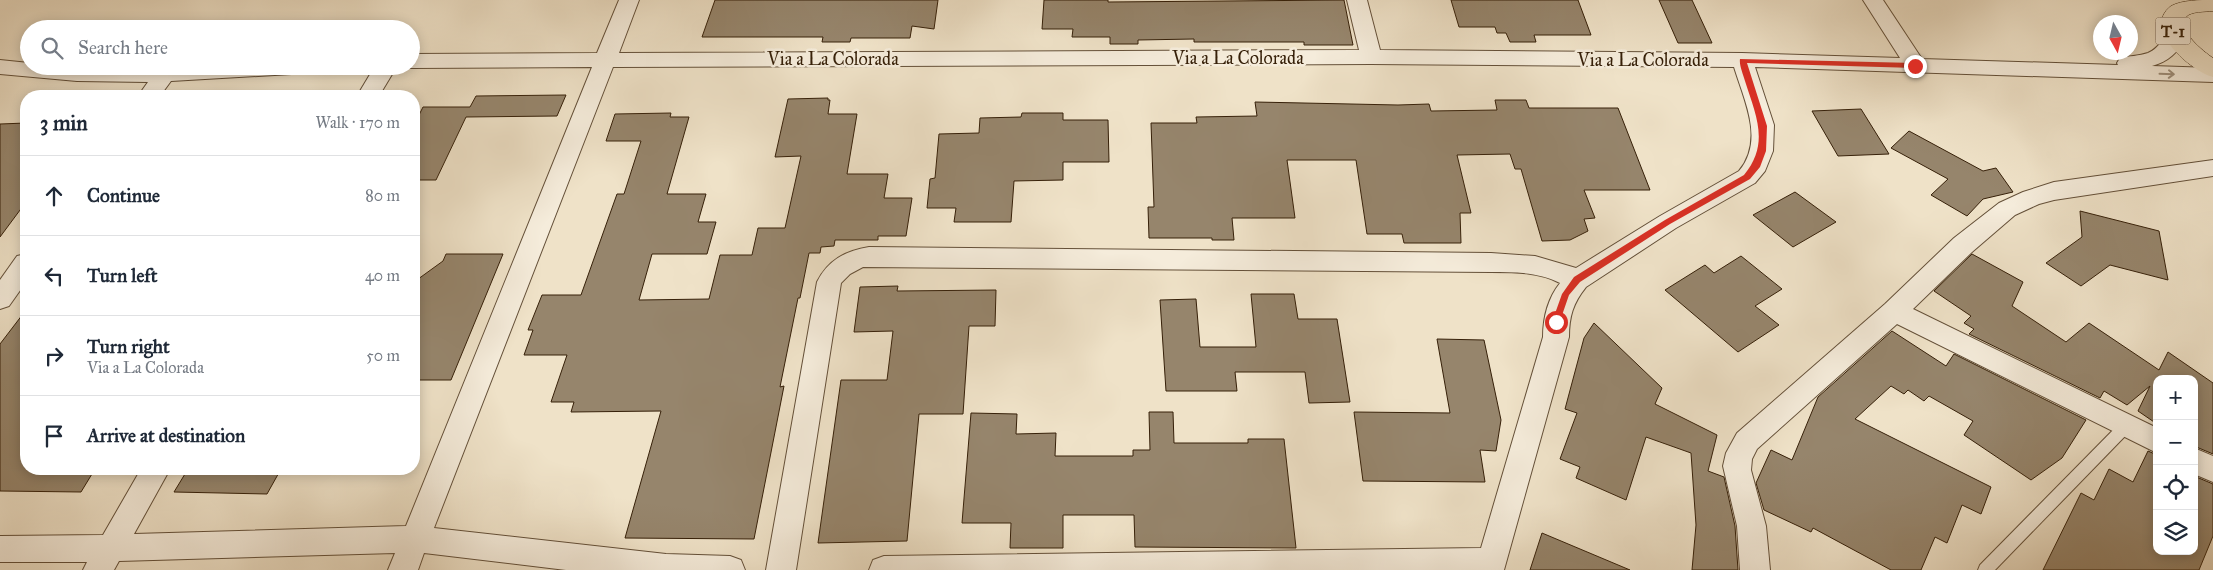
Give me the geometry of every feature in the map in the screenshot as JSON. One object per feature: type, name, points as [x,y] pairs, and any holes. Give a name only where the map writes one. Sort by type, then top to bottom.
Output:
[{"type":"highway","name":"T-1","points":[[2213,4],[2197,4],[2185,7],[2177,13],[2173,20],[2172,28],[2176,38],[2196,58],[2213,68]]},
{"type":"street","points":[[403,570],[629,0]]},
{"type":"street","points":[[1357,0],[1371,57]]},
{"type":"street","points":[[1873,0],[1915,66]]},
{"type":"street","name":"Via a La Colorada","points":[[2066,70],[2148,61],[2170,49],[2176,38]]},
{"type":"street","name":"Via a La Colorada","points":[[420,61],[1371,57],[1742,60],[2213,75]]},
{"type":"street","points":[[884,570],[1491,566],[1556,337],[1556,322],[1560,307],[1566,294],[1577,280],[1668,222],[1747,177],[1757,165],[1762,151],[1763,126],[1742,60]]},
{"type":"street","points":[[0,67],[20,70]]},
{"type":"street","points":[[137,75],[178,75]]},
{"type":"street","points":[[372,90],[381,75]]},
{"type":"street","points":[[154,90],[164,76]]},
{"type":"street","points":[[1755,570],[1754,538],[1737,466],[1741,448],[1746,441],[1894,310],[1963,245],[2018,203],[2054,191],[2078,186],[2213,168]]},
{"type":"street","points":[[781,570],[828,282],[834,273],[850,261],[869,256],[1461,262],[1542,265],[1565,273],[1577,280]]},
{"type":"street","points":[[0,299],[20,271]]},
{"type":"street","points":[[1894,310],[2153,440]]},
{"type":"street","points":[[2198,462],[2213,470]]},
{"type":"street","points":[[105,559],[153,475]]},
{"type":"street","points":[[0,549],[105,559],[414,539],[666,568],[730,570]]},
{"type":"lane","points":[[1985,570],[2126,426]]},
{"type":"building","points":[[715,0],[938,0],[934,29],[912,26],[910,38],[851,38],[850,42],[822,42],[823,37],[702,37]]},
{"type":"building","points":[[1044,0],[1108,0],[1108,2],[1344,0],[1353,45],[1304,45],[1304,42],[1194,42],[1194,39],[1138,40],[1138,44],[1110,44],[1110,37],[1072,37],[1073,29],[1042,29]]},
{"type":"building","points":[[1451,0],[1578,0],[1591,35],[1534,35],[1536,42],[1510,42],[1506,33],[1497,33],[1495,27],[1459,27]]},
{"type":"building","points":[[1659,0],[1692,0],[1712,43],[1678,43]]},
{"type":"building","points":[[566,95],[557,116],[466,117],[436,180],[420,180],[420,113],[423,107],[470,107],[476,96]]},
{"type":"building","points":[[828,98],[830,100],[828,114],[857,114],[847,174],[888,174],[884,198],[912,198],[906,236],[878,236],[878,240],[835,240],[834,246],[821,247],[820,253],[809,253],[780,387],[784,386],[754,539],[625,538],[661,411],[571,412],[574,402],[551,402],[567,355],[524,355],[533,330],[528,330],[542,295],[581,295],[617,194],[624,194],[641,141],[606,141],[615,114],[671,113],[670,117],[689,117],[667,194],[706,194],[698,222],[716,222],[707,254],[652,254],[639,300],[709,299],[720,255],[752,255],[758,228],[785,228],[801,156],[775,157],[788,99]]},
{"type":"building","points":[[1495,100],[1526,100],[1529,108],[1618,108],[1650,190],[1584,190],[1595,218],[1584,219],[1588,231],[1570,240],[1542,241],[1521,169],[1515,169],[1510,154],[1457,155],[1471,213],[1460,213],[1461,243],[1404,243],[1402,234],[1367,234],[1356,160],[1287,160],[1295,218],[1232,218],[1234,240],[1149,238],[1148,207],[1154,207],[1151,123],[1197,123],[1196,117],[1257,116],[1255,102],[1429,104],[1431,111],[1497,110]]},
{"type":"building","points":[[1861,109],[1889,154],[1838,156],[1812,111]]},
{"type":"building","points":[[1022,113],[1063,113],[1063,120],[1108,120],[1109,162],[1063,162],[1063,180],[1014,181],[1011,222],[954,222],[956,208],[927,208],[930,179],[935,178],[939,134],[979,133],[980,118],[1021,117]]},
{"type":"building","points":[[20,123],[20,210],[0,237],[0,124]]},
{"type":"building","points":[[1909,131],[1983,171],[1996,168],[2013,192],[1983,199],[1967,216],[1931,195],[1948,179],[1891,148]]},
{"type":"building","points":[[1795,192],[1836,222],[1793,247],[1753,215]]},
{"type":"building","points":[[2080,211],[2159,231],[2168,280],[2110,265],[2081,286],[2046,263],[2082,237]]},
{"type":"building","points":[[446,254],[503,254],[451,380],[420,380],[420,278],[443,261]]},
{"type":"building","points":[[1972,254],[2023,282],[2012,306],[2066,342],[2089,323],[2159,370],[2168,352],[2213,383],[2213,454],[2198,448],[2198,375],[2153,375],[2153,421],[2138,411],[2150,386],[2127,405],[2104,391],[2100,398],[1969,334],[1974,329],[1964,323],[1971,316],[1934,291]]},
{"type":"building","points":[[1741,256],[1782,289],[1755,306],[1779,325],[1738,352],[1665,290],[1705,265],[1714,273]]},
{"type":"building","points":[[898,286],[897,291],[996,290],[995,326],[969,326],[963,414],[919,414],[907,541],[818,543],[841,380],[887,380],[893,331],[854,332],[860,287]]},
{"type":"building","points":[[1251,294],[1294,294],[1298,319],[1337,319],[1350,402],[1309,403],[1305,372],[1235,372],[1237,391],[1166,391],[1160,300],[1196,299],[1200,347],[1256,347]]},
{"type":"building","points":[[20,318],[20,475],[91,475],[81,492],[0,491],[0,344]]},
{"type":"building","points":[[1594,323],[1662,388],[1655,404],[1717,435],[1708,471],[1724,477],[1735,526],[1738,570],[1692,570],[1696,525],[1691,453],[1646,437],[1626,500],[1576,478],[1580,467],[1560,459],[1577,413],[1565,409],[1584,338]]},
{"type":"building","points":[[1892,331],[1946,366],[1954,354],[2086,420],[2062,458],[2031,480],[1964,435],[1973,421],[1929,396],[1924,401],[1908,390],[1904,394],[1891,386],[1855,419],[1991,487],[1981,514],[1962,505],[1947,543],[1935,537],[1921,570],[1891,570],[1813,528],[1811,532],[1764,510],[1756,483],[1771,450],[1792,460],[1818,397]]},
{"type":"building","points":[[1437,339],[1484,340],[1501,420],[1496,451],[1480,450],[1485,482],[1363,481],[1354,412],[1450,413]]},
{"type":"building","points":[[1149,412],[1173,412],[1174,443],[1248,443],[1248,439],[1284,439],[1296,548],[1135,547],[1134,515],[1063,515],[1063,548],[1010,548],[1011,523],[962,523],[971,413],[1017,414],[1016,434],[1056,433],[1055,456],[1133,456],[1133,450],[1150,450]]},
{"type":"building","points":[[2148,451],[2153,453],[2153,555],[2198,555],[2198,478],[2213,484],[2213,536],[2199,570],[2043,570],[2081,493],[2094,500],[2109,469],[2133,482]]},
{"type":"building","points":[[184,475],[278,475],[267,494],[174,492]]},
{"type":"building","points":[[1542,533],[1630,570],[1530,570]]},
{"type":"route","points":[[1556,322],[1566,294],[1577,280],[1592,268],[1747,177],[1757,165],[1762,151],[1763,126],[1742,60],[1915,66]]}]
